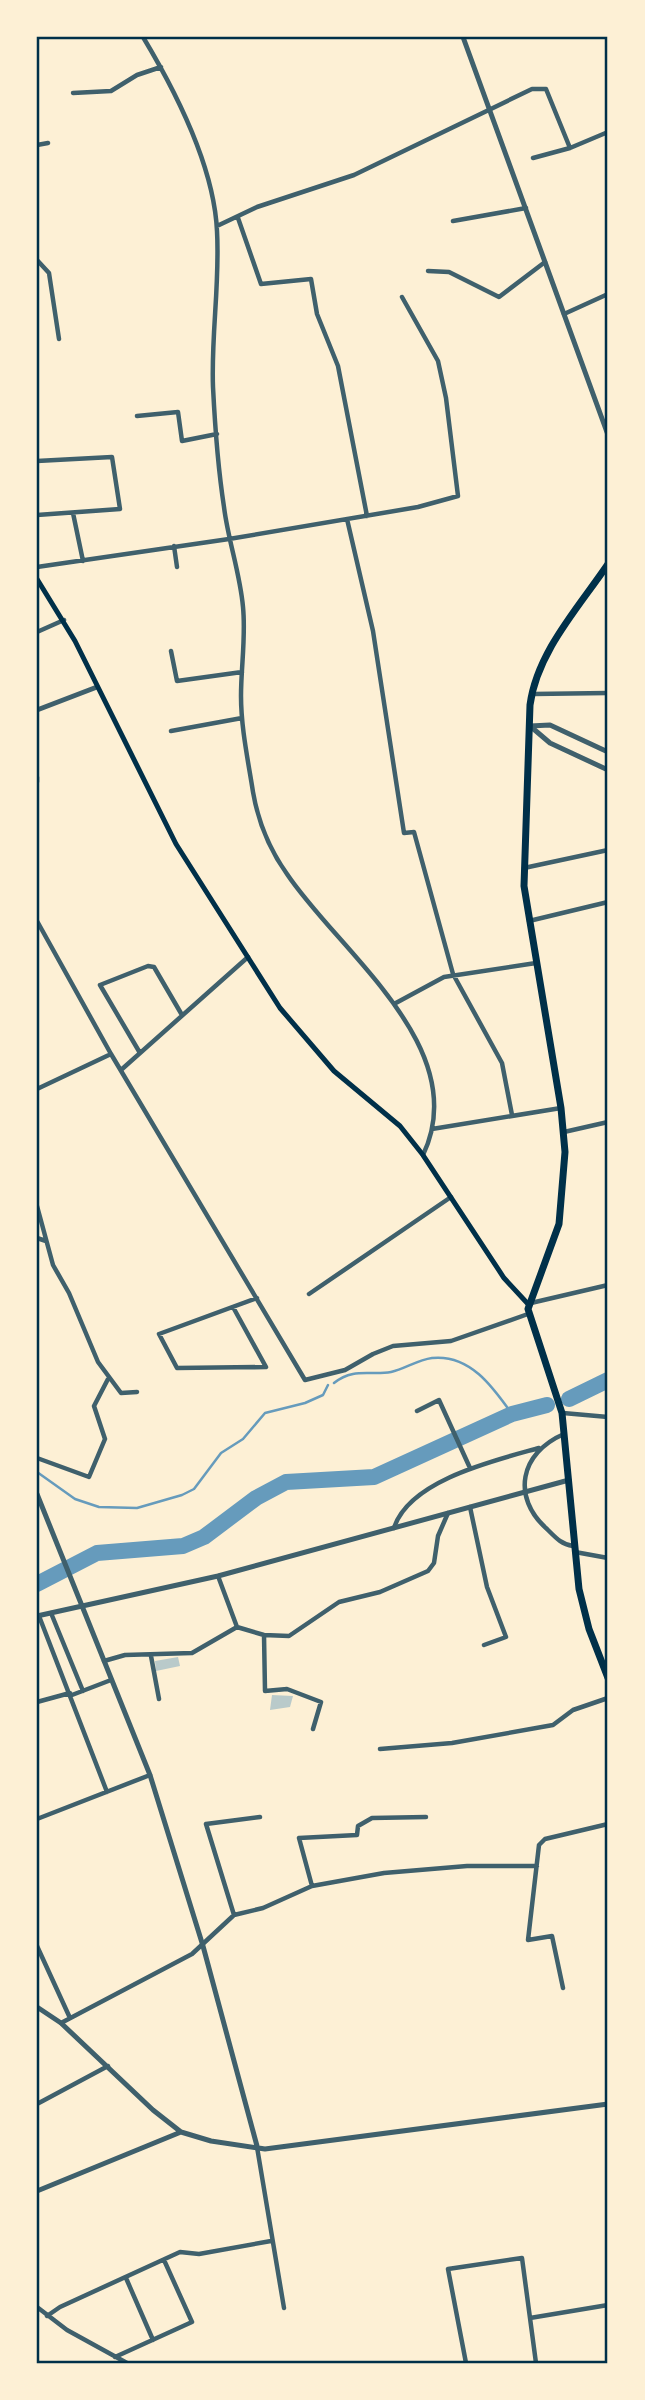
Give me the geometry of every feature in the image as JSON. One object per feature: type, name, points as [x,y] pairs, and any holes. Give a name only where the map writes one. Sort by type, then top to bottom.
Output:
[{"type":"highway","points":[[608,564],[549,652],[532,694],[523,869],[528,922],[564,1132],[559,1224],[528,1304],[528,1314],[562,1413],[574,1549],[582,1604],[608,1678]]},
{"type":"main road","points":[[37,579],[64,620],[176,844],[248,957],[307,1042],[334,1071],[400,1126],[452,1197],[504,1278],[528,1304]]},
{"type":"street","points":[[143,37],[185,115],[208,181],[217,226],[218,303],[213,386],[229,540],[244,607],[242,718],[254,798],[274,852],[298,890],[394,1004],[429,1068],[434,1110],[432,1129],[423,1155]]},
{"type":"street","points":[[463,37],[608,435]]},
{"type":"street","points":[[73,93],[111,91],[137,75],[161,67]]},
{"type":"street","points":[[217,226],[257,208],[354,175],[532,89],[546,89],[570,148]]},
{"type":"street","points":[[533,158],[570,148],[608,132]]},
{"type":"street","points":[[37,145],[48,143]]},
{"type":"street","points":[[453,221],[526,208]]},
{"type":"street","points":[[238,218],[261,284],[311,279],[317,314],[338,366],[367,516]]},
{"type":"street","points":[[37,260],[49,273],[59,339]]},
{"type":"street","points":[[428,271],[449,272],[499,297],[545,262]]},
{"type":"street","points":[[564,314],[608,294]]},
{"type":"street","points":[[37,568],[347,520],[458,496],[446,398],[438,361],[402,297]]},
{"type":"street","points":[[137,416],[178,412],[182,441],[217,434]]},
{"type":"street","points":[[37,461],[111,457],[120,509],[37,515]]},
{"type":"street","points":[[73,513],[83,561]]},
{"type":"street","points":[[347,520],[373,631],[404,833],[414,832],[453,974],[502,1063],[512,1115]]},
{"type":"street","points":[[174,546],[177,567]]},
{"type":"street","points":[[37,632],[64,620]]},
{"type":"street","points":[[171,651],[177,681],[242,671]]},
{"type":"street","points":[[37,710],[97,687]]},
{"type":"street","points":[[532,694],[540,696],[608,693]]},
{"type":"street","points":[[171,731],[242,718]]},
{"type":"street","points":[[530,726],[550,725],[608,752]]},
{"type":"street","points":[[530,726],[550,743],[608,770]]},
{"type":"street","points":[[523,869],[608,850]]},
{"type":"street","points":[[528,922],[608,902]]},
{"type":"street","points":[[37,921],[111,1054],[305,1380],[345,1370],[393,1346],[452,1341],[528,1314]]},
{"type":"street","points":[[121,1070],[248,957]]},
{"type":"street","points":[[394,1004],[453,974],[536,963]]},
{"type":"street","points":[[140,1053],[100,985],[148,965],[154,967],[183,1015]]},
{"type":"street","points":[[37,1089],[111,1054]]},
{"type":"street","points":[[432,1129],[561,1108]]},
{"type":"street","points":[[564,1132],[608,1122]]},
{"type":"street","points":[[309,1294],[452,1197]]},
{"type":"street","points":[[37,1206],[53,1265],[108,1379],[121,1393],[137,1392]]},
{"type":"street","points":[[37,1238],[47,1241]]},
{"type":"street","points":[[528,1304],[608,1285]]},
{"type":"street","points":[[233,1307],[266,1367],[177,1368],[159,1334],[257,1298]]},
{"type":"street","points":[[37,1458],[89,1477],[105,1438],[94,1406],[108,1379]]},
{"type":"street","points":[[417,1410],[439,1400],[470,1468]]},
{"type":"street","points":[[562,1413],[608,1417]]},
{"type":"street","points":[[394,1529],[399,1514],[434,1486],[470,1468],[539,1448],[565,1433]]},
{"type":"street","points":[[539,1448],[532,1460],[524,1492],[527,1505],[539,1523],[564,1545],[608,1558]]},
{"type":"street","points":[[107,1792],[71,1694],[38,1616],[218,1576],[569,1480]]},
{"type":"street","points":[[37,1494],[150,1775],[203,1946],[257,2146],[284,2308]]},
{"type":"street","points":[[470,1507],[487,1587],[506,1637],[484,1645]]},
{"type":"street","points":[[104,1661],[125,1655],[192,1653],[237,1627],[264,1635],[289,1636],[339,1602],[380,1592],[428,1571],[434,1563],[438,1536],[448,1513]]},
{"type":"street","points":[[218,1576],[237,1627]]},
{"type":"street","points":[[51,1613],[83,1690]]},
{"type":"street","points":[[264,1635],[265,1691],[287,1689],[321,1702],[313,1729]]},
{"type":"street","points":[[151,1656],[159,1699]]},
{"type":"street","points":[[37,1702],[111,1680]]},
{"type":"street","points":[[380,1749],[453,1743],[553,1725],[573,1710],[608,1698]]},
{"type":"street","points":[[37,1819],[150,1775]]},
{"type":"street","points":[[234,1914],[206,1824],[260,1817]]},
{"type":"street","points":[[312,1886],[299,1838],[357,1835],[363,1821],[372,1818],[426,1817]]},
{"type":"street","points":[[563,1988],[552,1936],[528,1940],[540,1842],[608,1824]]},
{"type":"street","points":[[234,1914],[242,1915],[264,1908],[312,1886],[384,1873],[467,1866],[537,1866]]},
{"type":"street","points":[[61,2023],[123,1993],[132,1983],[203,1946],[234,1914]]},
{"type":"street","points":[[37,1946],[70,2018]]},
{"type":"street","points":[[37,2007],[61,2023],[153,2110],[181,2132],[211,2141],[265,2149],[608,2104]]},
{"type":"street","points":[[37,2104],[108,2066]]},
{"type":"street","points":[[37,2191],[181,2132]]},
{"type":"street","points":[[47,2316],[60,2307],[180,2252],[199,2254],[271,2241]]},
{"type":"street","points":[[466,2363],[448,2269],[522,2258],[536,2363]]},
{"type":"street","points":[[115,2357],[192,2322],[163,2260]]},
{"type":"street","points":[[126,2278],[153,2340]]},
{"type":"street","points":[[530,2318],[608,2305]]},
{"type":"street","points":[[37,2307],[47,2316],[127,2363]]},
{"type":"shaded area","points":[[178,1657],[180,1666],[156,1671],[155,1661]]},
{"type":"shaded area","points":[[272,1695],[293,1696],[290,1707],[270,1710]]},
{"type":"waterway","points":[[334,1383],[349,1375],[391,1372],[427,1359],[446,1358],[458,1361],[479,1374],[512,1414]]},
{"type":"waterway","points":[[569,1399],[608,1380]]},
{"type":"waterway","points":[[37,1472],[75,1499],[99,1507],[137,1508],[182,1495],[194,1489],[221,1453],[243,1439],[265,1413],[305,1403],[323,1395],[328,1385]]},
{"type":"waterway","points":[[37,1584],[97,1553],[183,1546],[204,1537],[256,1498],[286,1482],[374,1477],[512,1414],[547,1405]]}]
